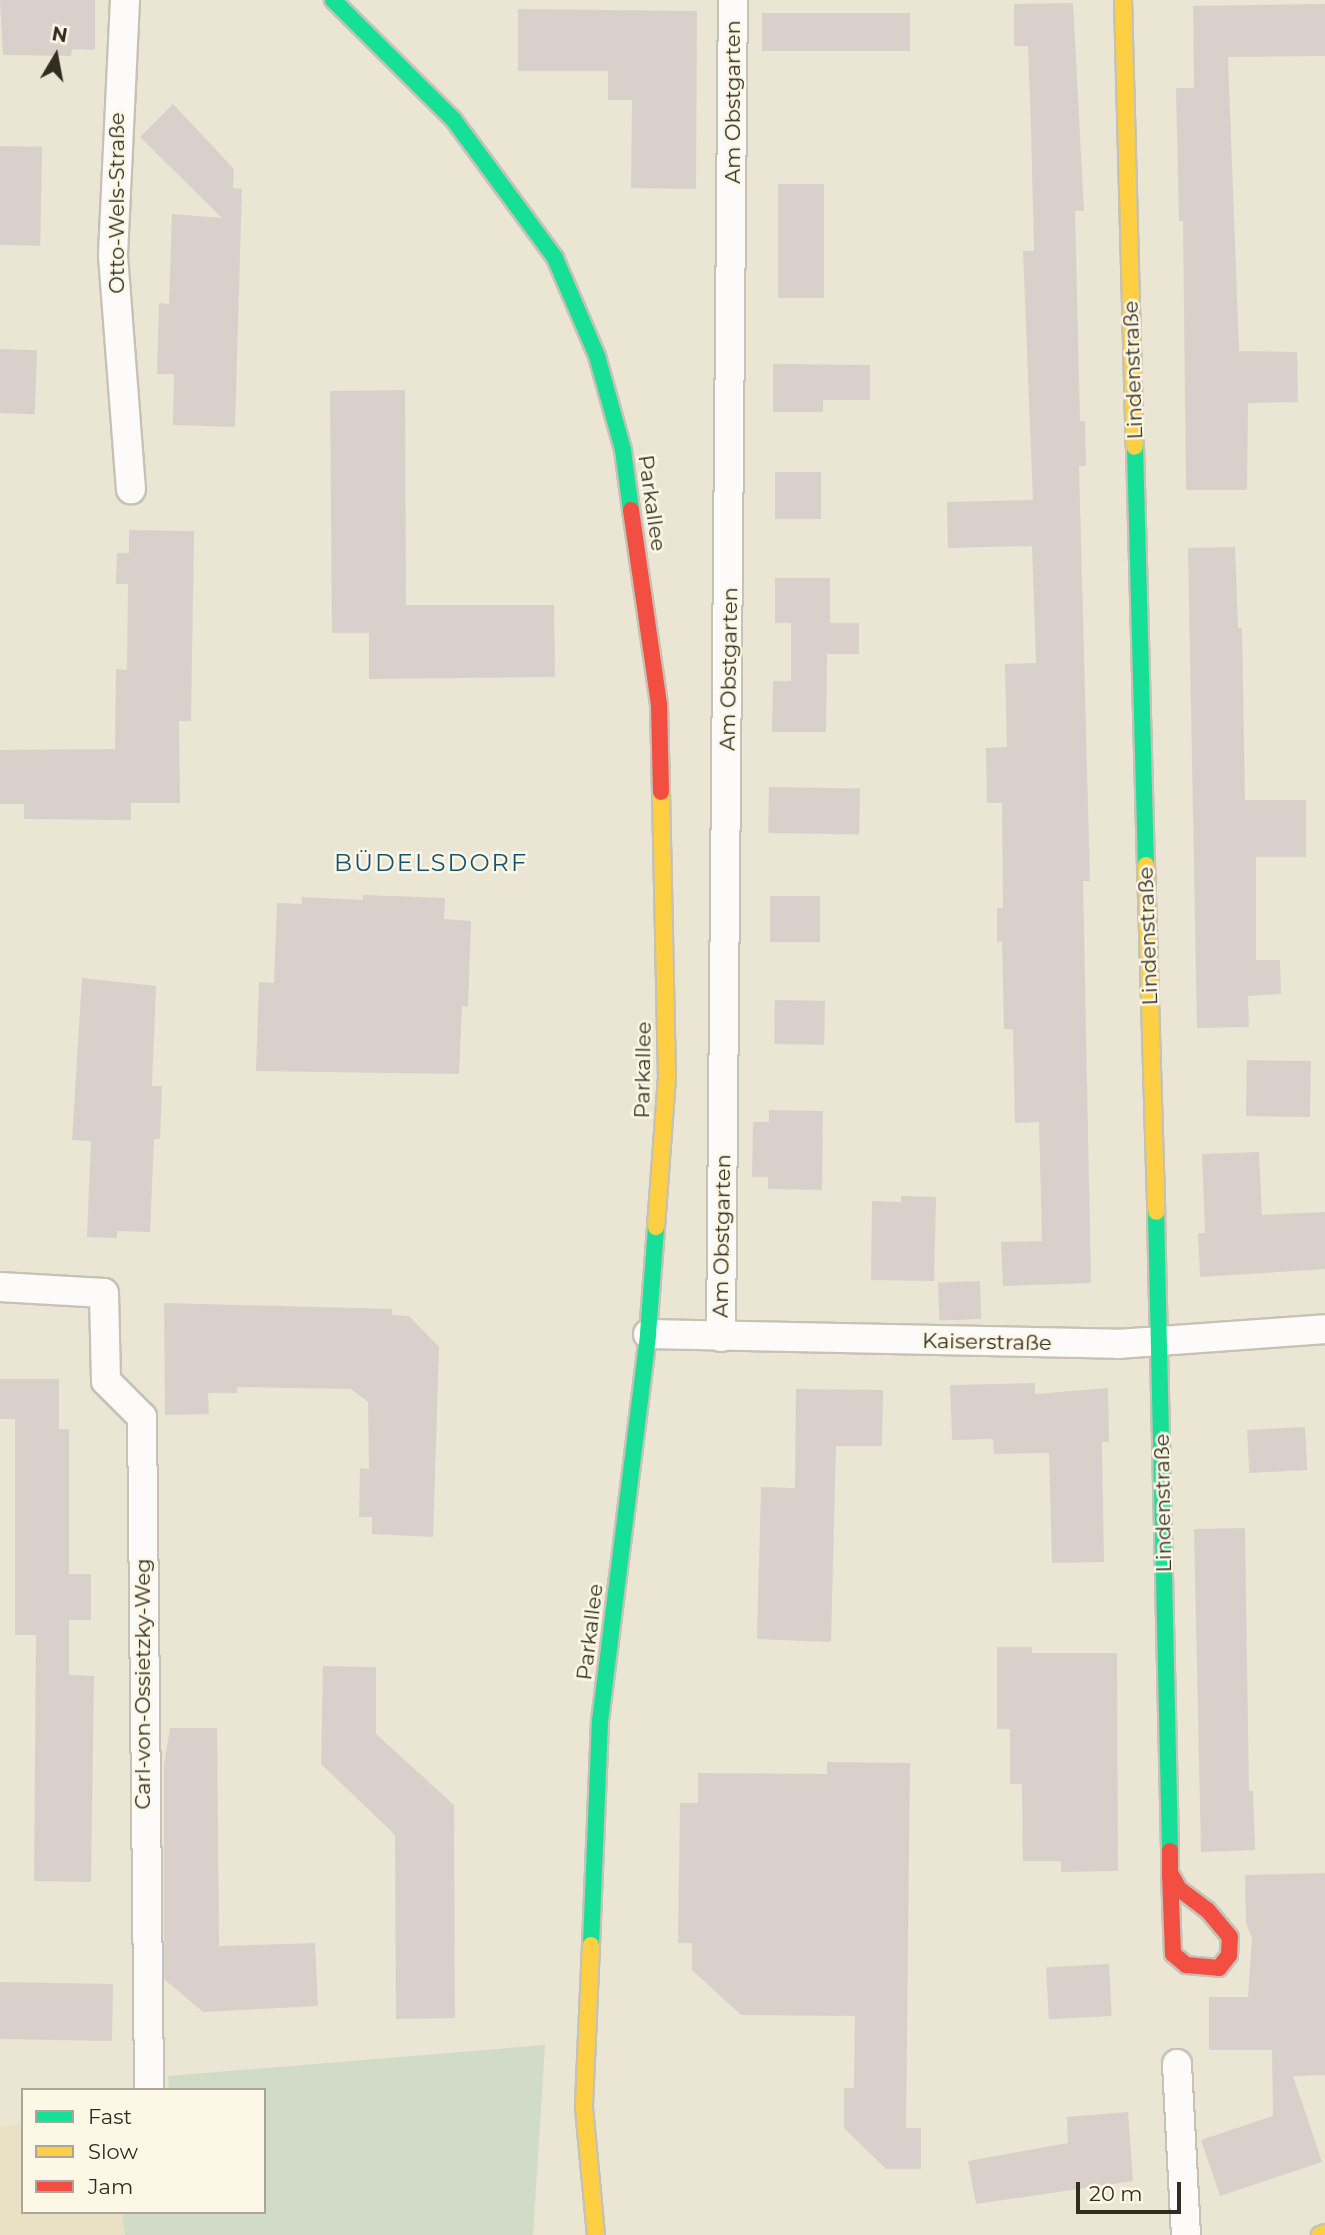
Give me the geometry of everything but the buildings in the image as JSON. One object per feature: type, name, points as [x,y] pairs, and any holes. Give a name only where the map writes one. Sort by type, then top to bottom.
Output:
[{"type":"street","name":"Otto-Wels-Straße","points":[[125,0],[113,256],[131,489]]},
{"type":"street","name":"Parkallee","points":[[333,0],[453,119],[555,258],[597,356],[623,450],[659,705],[667,1078],[648,1334],[600,1721],[584,2108],[596,2235]]},
{"type":"street","name":"Am Obstgarten","points":[[721,1337],[733,0]]},
{"type":"street","name":"Lindenstraße","points":[[1123,0],[1159,1339],[1170,1873],[1172,1954],[1186,1965],[1219,1968],[1229,1955],[1230,1937],[1180,1889],[1170,1873]]},
{"type":"street","name":"Carl-von-Ossietzky-Weg","points":[[0,1287],[104,1293],[106,1381],[142,1417],[149,2088]]},
{"type":"street","name":"Kaiserstraße","points":[[648,1334],[1118,1344],[1325,1329]]},
{"type":"street","points":[[1177,2064],[1186,2235]]},
{"type":"street","points":[[1320,2235],[1325,2233]]},
{"type":"shaded area","points":[[21,2124],[21,2214],[122,2214],[125,2235],[0,2235],[0,2127]]},
{"type":"green space","points":[[545,2045],[533,2235],[125,2235],[122,2214],[266,2214],[266,2088],[169,2088],[168,2076]]},
{"type":"traffic: fast","points":[[333,0],[453,119],[555,258],[597,356],[623,450],[631,510]]},
{"type":"traffic: fast","points":[[1135,447],[1146,865]]},
{"type":"traffic: fast","points":[[1156,1212],[1170,1851]]},
{"type":"traffic: fast","points":[[591,1945],[600,1721],[648,1334],[656,1227]]},
{"type":"traffic: slow","points":[[1123,0],[1135,447]]},
{"type":"traffic: slow","points":[[656,1227],[667,1078],[661,792]]},
{"type":"traffic: slow","points":[[1146,865],[1156,1212]]},
{"type":"traffic: slow","points":[[591,1945],[584,2108],[596,2235]]},
{"type":"traffic: slow","points":[[1320,2235],[1325,2233]]},
{"type":"traffic: jam","points":[[631,510],[659,704],[661,792]]},
{"type":"traffic: jam","points":[[1170,1851],[1170,1873],[1173,1954],[1186,1965],[1219,1968],[1229,1955],[1230,1937],[1207,1910],[1179,1889],[1170,1873]]},
{"type":"district","name":"BÜDELSDORF","points":[[431,863]]}]
